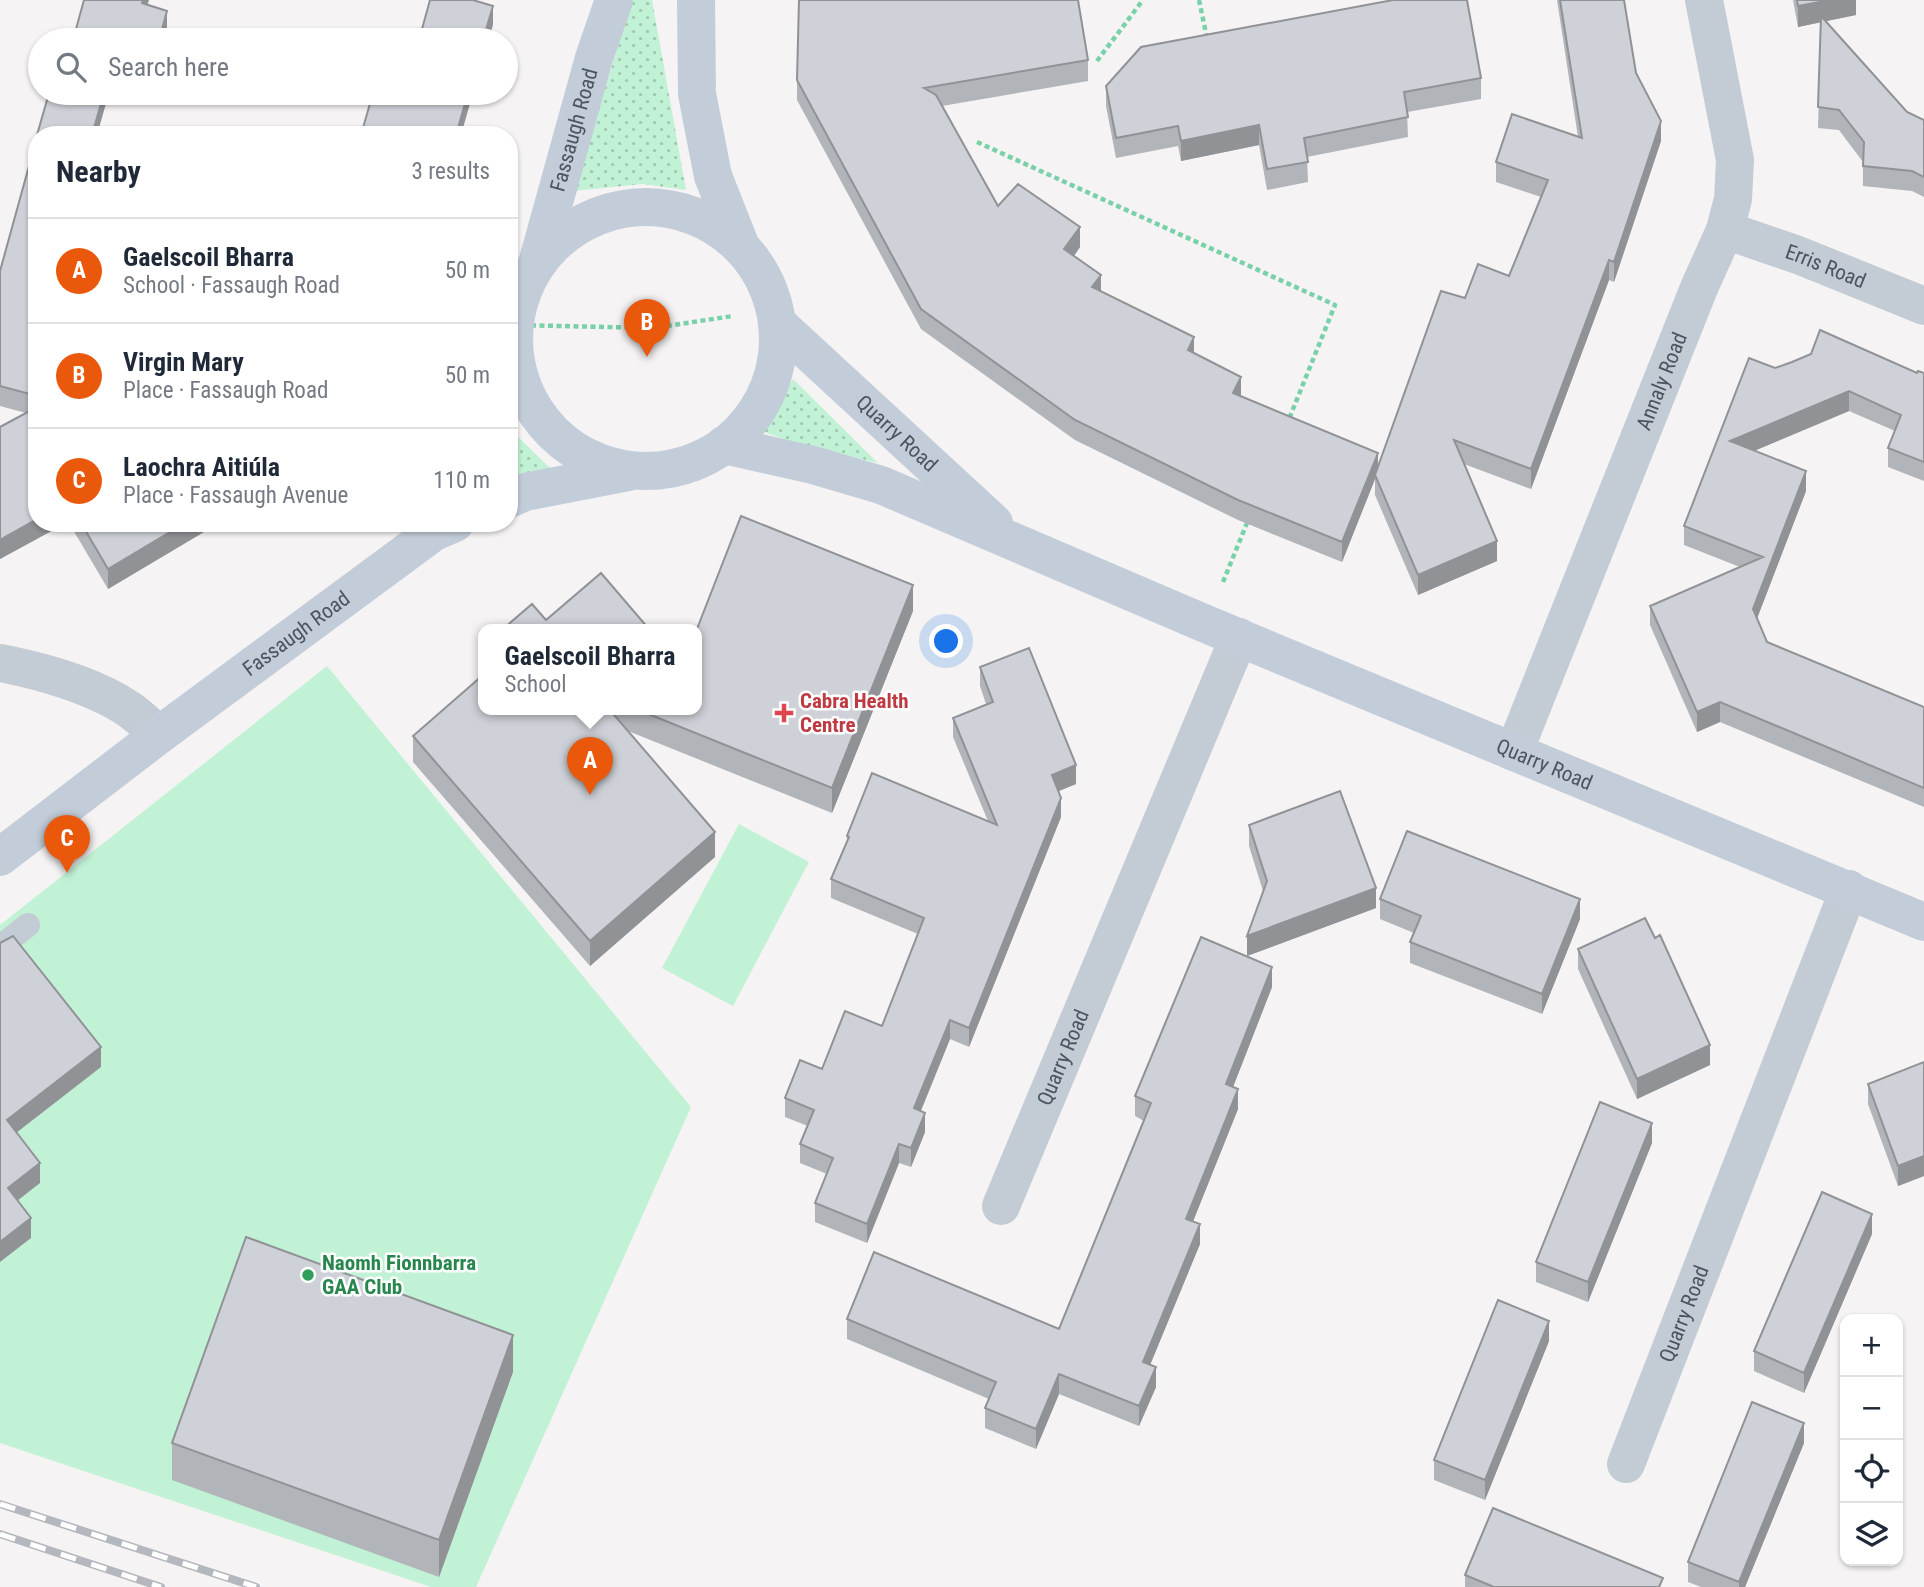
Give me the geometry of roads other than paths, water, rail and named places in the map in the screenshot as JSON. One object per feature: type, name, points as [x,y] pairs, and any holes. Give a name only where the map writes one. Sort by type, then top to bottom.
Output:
[{"type":"street","name":"Fassaugh Road","points":[[537,262],[594,58],[614,0]]},
{"type":"street","points":[[696,0],[697,94],[713,176],[741,247]]},
{"type":"street","name":"Annaly Road","points":[[1514,752],[1699,288],[1725,230],[1733,199],[1735,160],[1704,0]]},
{"type":"street","points":[[518,308],[522,292],[537,262],[565,233],[601,214],[641,206],[678,210],[701,219],[712,224],[741,247],[762,275],[776,315],[776,358],[768,391],[750,421],[724,445],[696,461],[666,470],[633,471],[518,495]]},
{"type":"street","name":"Erris Road","points":[[1725,230],[1924,306]]},
{"type":"street","name":"Quarry Road","points":[[776,315],[1016,543]]},
{"type":"street","points":[[518,402],[539,417],[565,444],[597,462],[633,471]]},
{"type":"street","name":"Quarry Road","points":[[724,445],[813,465],[881,485],[1924,922]]},
{"type":"street","name":"Fassaugh Road","points":[[0,857],[159,735],[435,532]]},
{"type":"street","name":"Quarry Road","points":[[1001,1206],[1223,630]]},
{"type":"street","points":[[0,663],[32,670],[83,687],[130,709],[159,735]]},
{"type":"street","name":"Quarry Road","points":[[1626,1464],[1849,889]]},
{"type":"lane","points":[[0,947],[28,925]]},
{"type":"railway","points":[[0,1504],[256,1587]]},
{"type":"railway","points":[[0,1534],[161,1587]]},
{"type":"place","name":"Virgin Mary","points":[[647,357]]},
{"type":"place","name":"Cabra Health Centre","points":[[784,713]]},
{"type":"place","name":"Gaelscoil Bharra","points":[[590,795]]},
{"type":"place","name":"Laochra Aitiúla","points":[[67,873]]},
{"type":"place","name":"Naomh Fionnbarra GAA Club","points":[[308,1275]]}]
